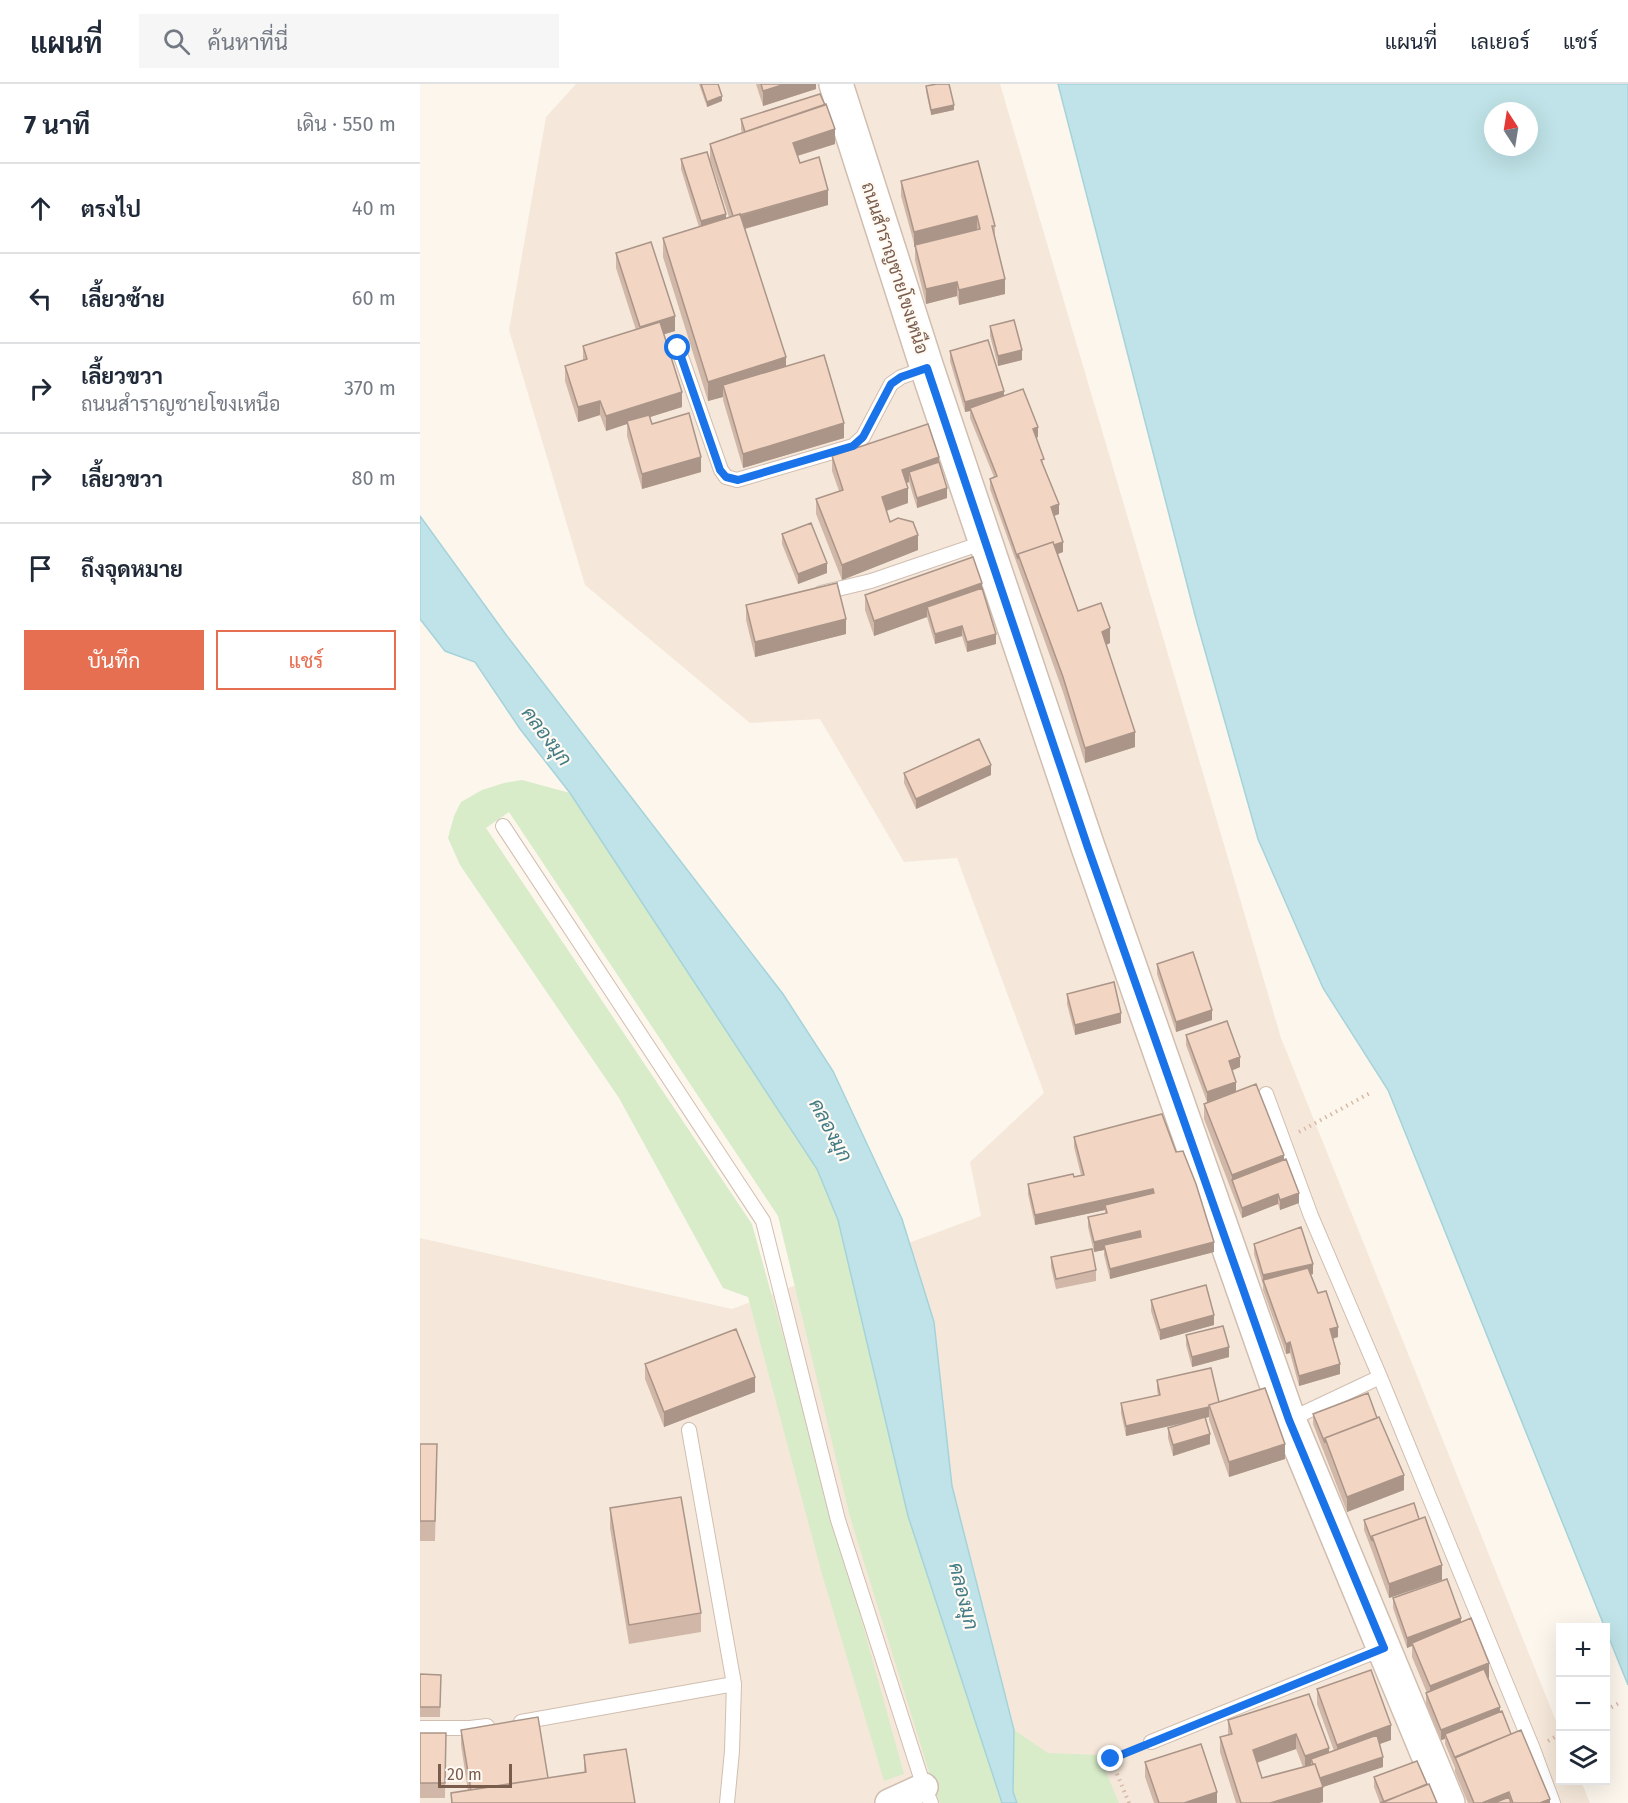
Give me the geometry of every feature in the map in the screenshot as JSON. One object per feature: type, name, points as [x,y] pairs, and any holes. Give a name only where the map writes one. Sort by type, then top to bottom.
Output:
[{"type":"street","name":"ถนนสำราญชายโขงเหนือ","points":[[836,84],[927,368],[1084,836],[1289,1420],[1449,1803]]},
{"type":"street","points":[[889,1803],[927,1795]]},
{"type":"lane","points":[[678,348],[720,470],[726,477],[738,480],[853,446],[863,437],[891,384],[901,377],[927,368]]},
{"type":"lane","points":[[810,595],[871,582],[985,542]]},
{"type":"lane","points":[[503,826],[763,1221],[838,1521],[927,1795]]},
{"type":"lane","points":[[1266,1094],[1311,1216],[1380,1377],[1553,1803]]},
{"type":"lane","points":[[1289,1420],[1380,1377]]},
{"type":"lane","points":[[689,1430],[734,1684],[732,1750],[727,1803]]},
{"type":"lane","points":[[1151,1742],[1384,1648]]},
{"type":"lane","points":[[420,1728],[470,1728],[503,1724],[734,1684]]},
{"type":"path","points":[[1284,1140],[1370,1093]]},
{"type":"path","points":[[1610,1708],[1621,1702]]},
{"type":"path","points":[[1129,1803],[1111,1759],[1151,1742]]},
{"type":"shaded area","points":[[576,84],[1000,84],[1281,1038],[1556,1721],[1556,1785],[1583,1785],[1590,1803],[420,1803],[420,1238],[732,1309],[981,1216],[970,1162],[1044,1093],[957,858],[904,862],[820,719],[750,723],[585,585],[509,330],[546,117]]},
{"type":"green space","points":[[522,780],[570,793],[817,1169],[838,1220],[908,1516],[1002,1803],[940,1803],[935,1791],[850,1517],[778,1216],[509,812],[486,828],[752,1224],[904,1774],[884,1781],[822,1574],[748,1297],[723,1288],[619,1098],[460,865],[448,838],[454,816],[461,802],[482,790]]},
{"type":"green space","points":[[1014,1730],[1048,1753],[1099,1755],[1119,1803],[1017,1803],[1013,1792]]},
{"type":"water","points":[[1058,84],[1628,84],[1628,1685],[1610,1640],[1610,1623],[1603,1623],[1388,1090],[1323,988],[1258,839],[1196,619]]},
{"type":"water","name":"คลองมุก","points":[[420,516],[507,636],[783,994],[833,1071],[902,1219],[934,1322],[952,1486],[1014,1730],[1013,1792],[1017,1803],[1002,1803],[908,1516],[838,1220],[817,1169],[570,793],[520,729],[475,662],[445,651],[420,619]]},
{"type":"building","points":[[701,84],[718,84],[722,96],[707,102]]},
{"type":"building","points":[[761,84],[785,84],[763,91]]},
{"type":"building","points":[[949,84],[954,105],[931,110],[926,86]]},
{"type":"building","points":[[820,94],[825,105],[745,132],[741,119]]},
{"type":"building","points":[[826,104],[835,129],[793,143],[800,163],[819,157],[828,190],[733,216],[710,144]]},
{"type":"building","points":[[707,152],[726,214],[701,221],[681,159]]},
{"type":"building","points":[[978,161],[995,226],[992,226],[1005,279],[959,290],[957,282],[926,289],[915,245],[980,229],[977,216],[914,232],[901,181]]},
{"type":"building","points":[[740,214],[786,357],[708,382],[663,238]]},
{"type":"building","points":[[651,242],[675,316],[640,327],[616,253]]},
{"type":"building","points":[[1014,320],[1022,350],[998,356],[990,326]]},
{"type":"building","points":[[660,322],[682,392],[606,416],[600,401],[578,407],[565,366],[587,359],[583,346]]},
{"type":"building","points":[[988,340],[1004,391],[965,402],[950,351]]},
{"type":"building","points":[[824,355],[844,423],[743,454],[723,385]]},
{"type":"building","points":[[1023,389],[1038,427],[1033,429],[1044,459],[1041,460],[1059,504],[1051,507],[1063,542],[1054,545],[1053,542],[1018,554],[1018,559],[990,479],[997,476],[970,408]]},
{"type":"building","points":[[689,413],[701,457],[642,474],[627,421],[649,415],[652,424]]},
{"type":"building","points":[[928,424],[939,457],[902,470],[908,488],[882,497],[890,522],[898,518],[913,522],[918,535],[842,565],[816,499],[843,490],[832,456]]},
{"type":"building","points":[[939,462],[947,488],[917,498],[909,472]]},
{"type":"building","points":[[811,523],[827,563],[798,574],[782,534]]},
{"type":"building","points":[[1053,542],[1078,611],[1101,603],[1110,628],[1102,632],[1135,732],[1085,748],[1063,677],[1018,554]]},
{"type":"building","points":[[973,557],[982,583],[874,621],[865,595]]},
{"type":"building","points":[[837,583],[846,619],[755,642],[746,605]]},
{"type":"building","points":[[982,588],[996,634],[967,642],[962,626],[935,634],[927,607]]},
{"type":"building","points":[[979,739],[991,765],[916,799],[904,773]]},
{"type":"building","points":[[1193,952],[1212,1010],[1176,1022],[1157,964]]},
{"type":"building","points":[[1114,982],[1121,1013],[1075,1025],[1067,994]]},
{"type":"building","points":[[1227,1021],[1240,1057],[1229,1061],[1236,1082],[1207,1092],[1186,1035]]},
{"type":"building","points":[[1256,1084],[1284,1155],[1232,1175],[1204,1104]]},
{"type":"building","points":[[1162,1114],[1176,1152],[1183,1151],[1214,1242],[1110,1269],[1104,1245],[1141,1237],[1140,1231],[1094,1242],[1088,1217],[1107,1213],[1105,1205],[1154,1193],[1153,1189],[1035,1215],[1028,1184],[1073,1174],[1074,1177],[1084,1175],[1074,1137]]},
{"type":"building","points":[[1286,1159],[1299,1193],[1280,1200],[1278,1194],[1242,1208],[1232,1180]]},
{"type":"building","points":[[1301,1227],[1313,1264],[1263,1275],[1254,1244]]},
{"type":"building","points":[[1092,1249],[1096,1270],[1056,1279],[1051,1257]]},
{"type":"building","points":[[1308,1268],[1318,1293],[1326,1291],[1338,1327],[1330,1329],[1340,1364],[1299,1376],[1290,1342],[1286,1344],[1263,1280]]},
{"type":"building","points":[[1206,1285],[1214,1315],[1160,1330],[1151,1300]]},
{"type":"building","points":[[1223,1326],[1229,1347],[1192,1357],[1186,1335]]},
{"type":"building","points":[[736,1329],[755,1377],[664,1412],[645,1364]]},
{"type":"building","points":[[1211,1368],[1219,1402],[1209,1407],[1126,1426],[1121,1403],[1160,1395],[1157,1380]]},
{"type":"building","points":[[1265,1388],[1285,1444],[1229,1462],[1209,1405]]},
{"type":"building","points":[[1368,1393],[1377,1418],[1325,1438],[1325,1443],[1313,1414]]},
{"type":"building","points":[[1205,1417],[1210,1434],[1173,1445],[1168,1428]]},
{"type":"building","points":[[1379,1417],[1404,1475],[1347,1497],[1325,1438]]},
{"type":"building","points":[[420,1444],[437,1444],[435,1521],[420,1521]]},
{"type":"building","points":[[681,1497],[701,1613],[629,1625],[610,1508]]},
{"type":"building","points":[[1414,1503],[1419,1519],[1372,1536],[1372,1541],[1364,1520]]},
{"type":"building","points":[[1425,1517],[1442,1565],[1389,1584],[1372,1536]]},
{"type":"building","points":[[1447,1579],[1461,1618],[1407,1638],[1393,1598]]},
{"type":"building","points":[[1471,1618],[1489,1663],[1430,1686],[1412,1643]]},
{"type":"building","points":[[1484,1669],[1500,1707],[1441,1730],[1426,1693]]},
{"type":"building","points":[[1371,1670],[1391,1725],[1337,1745],[1317,1689]]},
{"type":"building","points":[[420,1674],[441,1675],[440,1707],[420,1707]]},
{"type":"building","points":[[1309,1694],[1329,1748],[1305,1756],[1296,1734],[1253,1750],[1262,1778],[1315,1764],[1323,1787],[1270,1803],[1241,1803],[1220,1737],[1232,1734],[1228,1720]]},
{"type":"building","points":[[1502,1711],[1511,1734],[1455,1758],[1445,1734]]},
{"type":"building","points":[[538,1717],[548,1778],[471,1790],[461,1730]]},
{"type":"building","points":[[1521,1730],[1550,1799],[1540,1803],[1513,1803],[1509,1792],[1482,1803],[1474,1803],[1455,1757]]},
{"type":"building","points":[[420,1733],[446,1733],[445,1783],[420,1783]]},
{"type":"building","points":[[1377,1735],[1383,1757],[1320,1778],[1311,1759]]},
{"type":"building","points":[[1201,1744],[1217,1792],[1184,1803],[1159,1803],[1145,1762]]},
{"type":"building","points":[[626,1749],[635,1803],[452,1803],[451,1793],[586,1772],[584,1755]]},
{"type":"building","points":[[1417,1761],[1427,1784],[1384,1802],[1374,1777]]},
{"type":"building","points":[[1429,1784],[1437,1803],[1380,1803]]},
{"type":"building","points":[[1509,1797],[1511,1803],[1494,1803]]},
{"type":"route","points":[[678,348],[720,470],[726,477],[738,480],[853,446],[863,437],[891,384],[901,377],[927,368],[1088,848],[1289,1420],[1384,1648],[1111,1759]]}]
